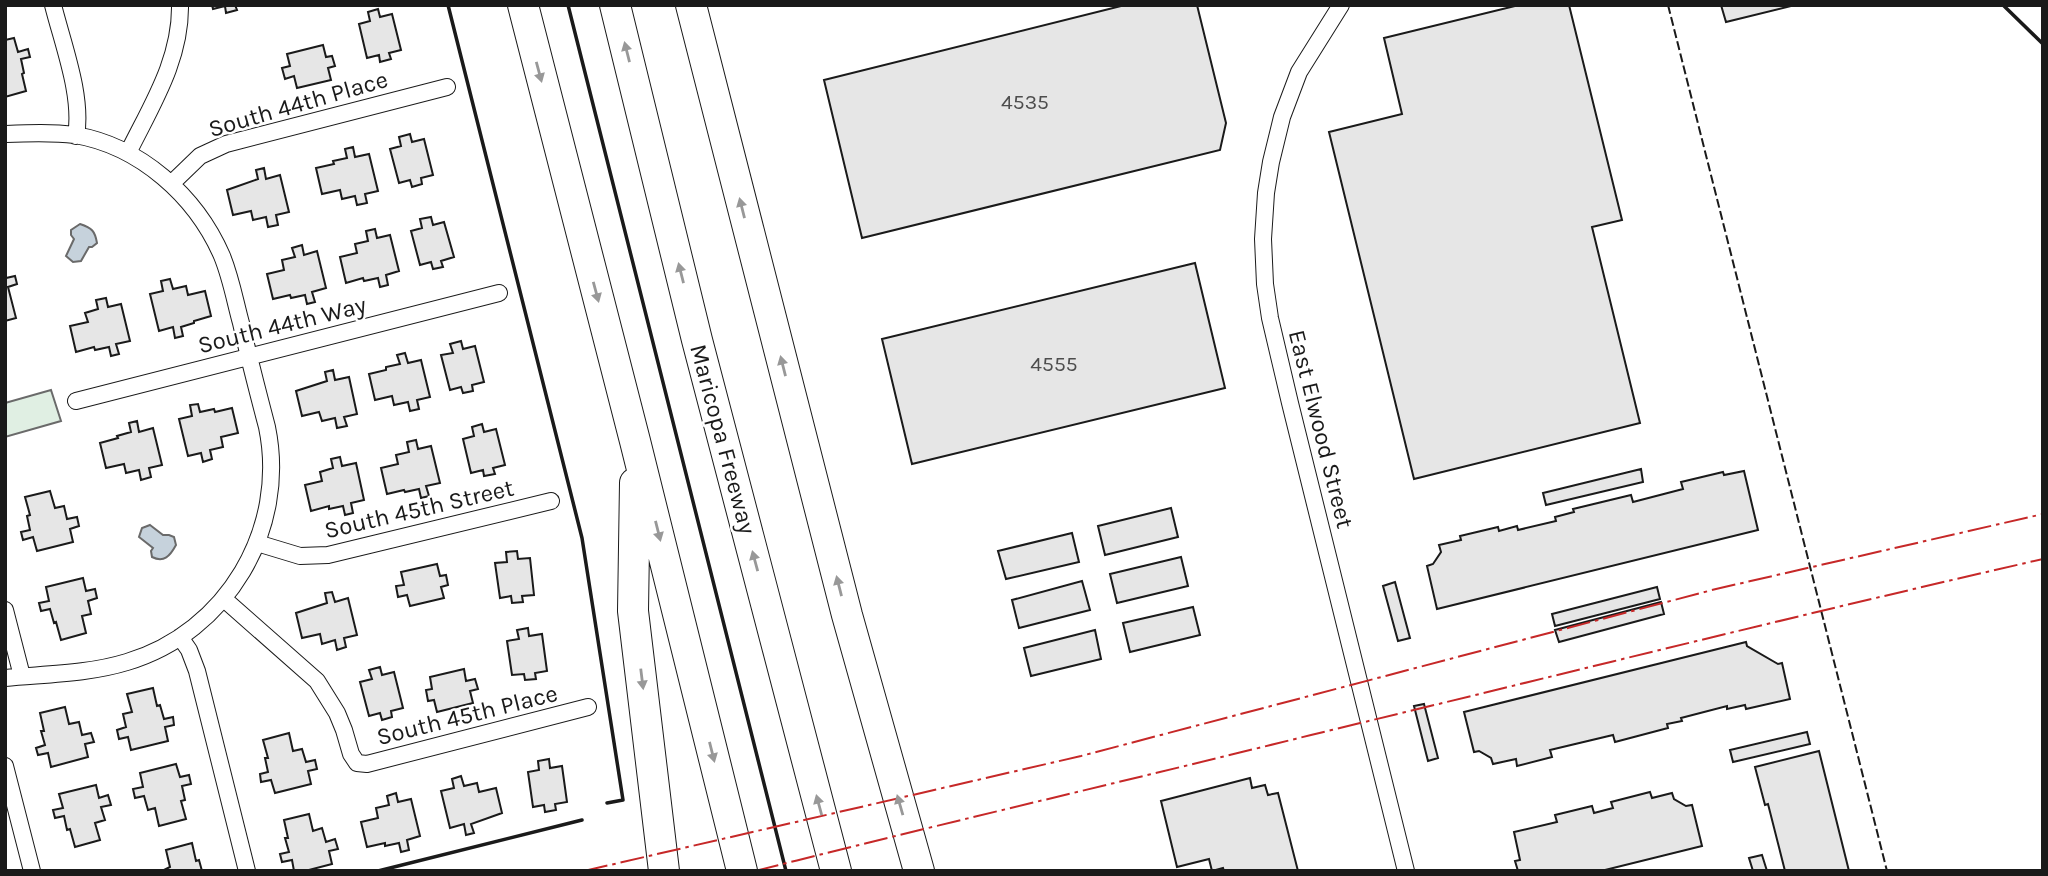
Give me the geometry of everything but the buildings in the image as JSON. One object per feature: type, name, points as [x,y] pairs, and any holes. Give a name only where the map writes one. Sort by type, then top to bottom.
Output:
[{"type":"highway","points":[[523,5],[742,871]]},
{"type":"highway","name":"Maricopa Freeway","points":[[615,5],[697,340],[836,871]]},
{"type":"highway","points":[[691,5],[847,615],[919,871]]},
{"type":"highway","points":[[635,441],[634,611],[664,871]]},
{"type":"street","points":[[53,5],[77,101],[79,121],[76,136]]},
{"type":"street","points":[[128,153],[170,66],[179,33],[180,5]]},
{"type":"street","name":"East Elwood Street","points":[[1341,5],[1299,72],[1282,117],[1266,193],[1263,239],[1265,284],[1290,403],[1406,871]]},
{"type":"street","name":"South 44th Place","points":[[171,184],[188,166],[214,148],[447,87]]},
{"type":"street","points":[[5,134],[38,132],[76,136],[111,146],[128,153],[171,184],[194,210],[214,240],[228,272],[267,427],[271,459],[267,508],[257,542],[243,571],[224,599],[201,622],[155,652],[117,665],[91,670],[14,677],[5,610]]},
{"type":"street","name":"South 44th Way","points":[[76,401],[499,293]]},
{"type":"street","name":"South 45th Street","points":[[257,542],[300,556],[328,555],[551,501]]},
{"type":"street","name":"South 45th Place","points":[[224,599],[317,681],[337,713],[351,754],[357,763],[367,764],[588,707]]},
{"type":"street","points":[[180,637],[189,650],[197,671],[247,871]]},
{"type":"street","points":[[5,766],[32,871]]},
{"type":"green space","points":[[51,390],[61,421],[5,437],[5,403]]},
{"type":"shaded area","points":[[80,224],[92,230],[97,243],[89,247],[81,261],[73,262],[66,256],[74,239],[71,230]]},
{"type":"shaded area","points":[[150,525],[163,535],[174,537],[176,545],[163,559],[152,557],[153,548],[139,537],[142,528]]},
{"type":"fence","points":[[1668,5],[1887,871]]},
{"type":"wall","points":[[448,5],[582,538],[623,800],[607,803]]},
{"type":"wall","points":[[568,5],[786,871]]},
{"type":"wall","points":[[2003,5],[2043,44]]},
{"type":"wall","points":[[378,871],[582,820]]},
{"type":"power","points":[[584,871],[1081,756],[1716,589],[2043,514]]},
{"type":"power","points":[[755,871],[2043,559]]}]
